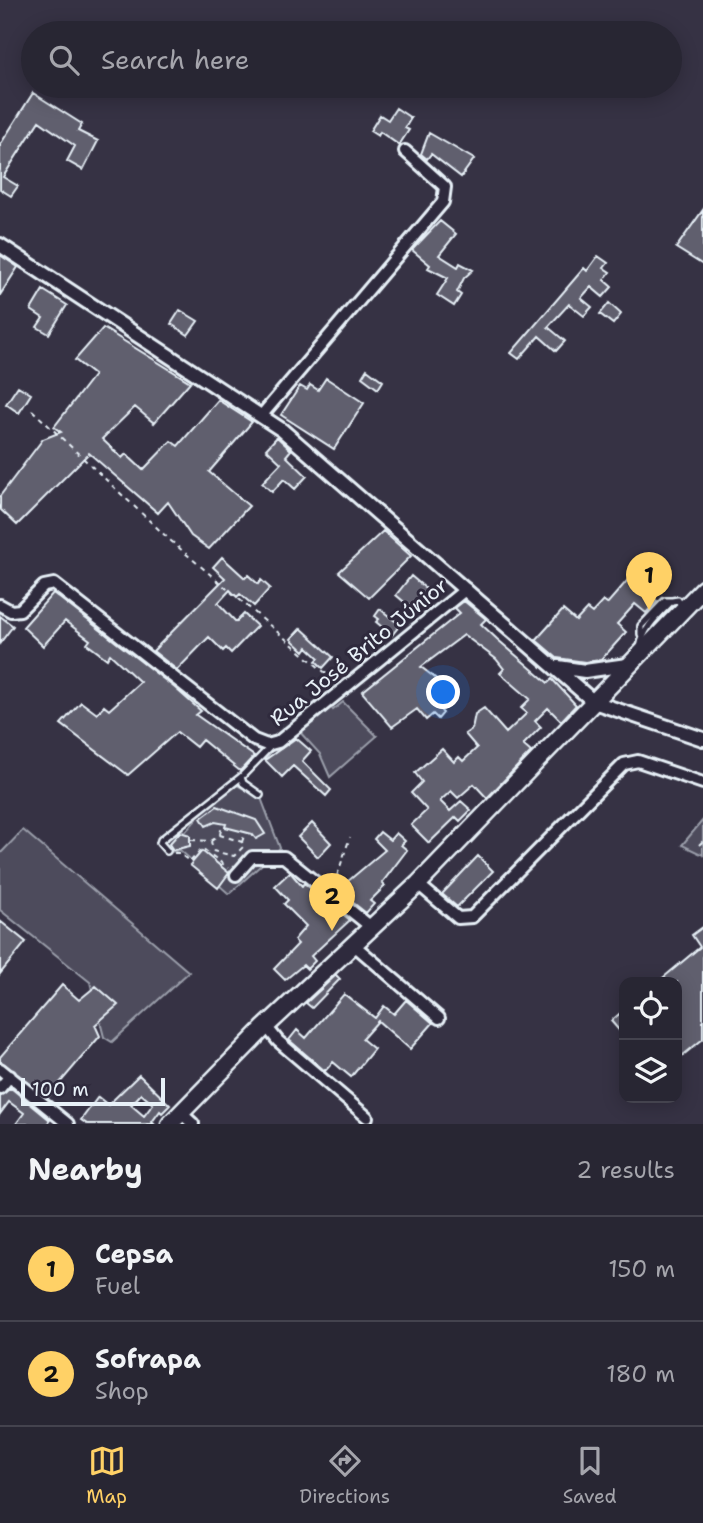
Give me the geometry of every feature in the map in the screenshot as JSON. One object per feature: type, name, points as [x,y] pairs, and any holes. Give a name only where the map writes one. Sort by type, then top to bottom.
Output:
[{"type":"main road","points":[[181,1120],[266,1026],[418,884],[594,702],[677,604],[703,588]]},
{"type":"street","points":[[261,416],[443,202],[445,187],[405,151]]},
{"type":"street","points":[[0,245],[282,430],[594,702],[703,738]]},
{"type":"street","points":[[0,605],[11,611],[20,610],[44,586],[54,584],[254,740],[267,745],[275,743]]},
{"type":"street","name":"Rua José Brito Júnior","points":[[275,743],[466,589]]},
{"type":"street","points":[[555,666],[585,671],[636,652]]},
{"type":"street","points":[[418,884],[458,918],[472,917],[624,764],[638,761],[703,783]]},
{"type":"street","points":[[236,875],[252,857],[284,857],[371,927]]},
{"type":"street","points":[[353,944],[439,1018]]},
{"type":"street","points":[[266,1026],[278,1041],[367,1117]]},
{"type":"street","points":[[0,1069],[68,1124]]},
{"type":"street","points":[[0,1088],[10,1076]]},
{"type":"lane","points":[[167,851],[160,843],[161,840],[241,777],[275,743]]},
{"type":"lane","points":[[241,777],[243,783],[260,794]]},
{"type":"path","points":[[32,410],[220,584],[332,680],[346,687]]},
{"type":"path","points":[[191,839],[211,841],[220,835],[222,826]]},
{"type":"path","points":[[213,851],[234,856],[244,846],[242,842],[245,833]]},
{"type":"path","points":[[220,835],[242,842]]},
{"type":"path","points":[[331,895],[350,837]]},
{"type":"path","points":[[211,841],[211,855]]},
{"type":"path","points":[[699,845],[703,841]]},
{"type":"path","points":[[167,851],[170,854],[179,853],[190,862],[202,848],[236,875]]},
{"type":"shaded area","points":[[343,702],[377,736],[330,777],[320,754],[298,730],[329,705],[333,710]]},
{"type":"shaded area","points":[[237,785],[261,798],[280,848],[229,894],[180,850],[171,852],[162,842],[177,830],[186,831],[197,819],[196,812],[227,788]]},
{"type":"shaded area","points":[[703,820],[703,855],[682,845]]},
{"type":"shaded area","points":[[23,830],[189,972],[112,1042],[104,1037],[90,982],[0,910],[0,854]]},
{"type":"building","points":[[30,98],[41,98],[82,124],[78,131],[98,141],[83,170],[67,161],[75,146],[39,121],[3,177],[18,186],[11,196],[0,189],[0,145]]},
{"type":"building","points":[[396,108],[411,118],[405,128],[409,130],[399,145],[380,132],[378,136],[370,131],[380,115],[388,120]]},
{"type":"building","points":[[429,133],[474,159],[461,177],[431,154],[427,159],[421,154]]},
{"type":"building","points":[[703,210],[703,265],[676,248]]},
{"type":"building","points":[[440,221],[456,234],[439,255],[458,267],[460,263],[473,270],[464,278],[457,292],[461,295],[454,306],[437,295],[448,278],[428,268],[430,265],[412,250]]},
{"type":"building","points":[[0,255],[18,267],[0,295]]},
{"type":"building","points":[[598,256],[608,263],[604,268],[610,272],[604,280],[612,287],[603,297],[591,287],[581,298],[592,307],[584,316],[569,304],[548,327],[565,341],[556,351],[539,336],[519,359],[511,353],[584,268],[587,271]]},
{"type":"building","points":[[43,290],[67,305],[49,334],[37,327],[43,318],[31,310]]},
{"type":"building","points":[[609,303],[621,314],[613,324],[600,314]]},
{"type":"building","points":[[180,310],[198,321],[188,335],[171,324]]},
{"type":"building","points":[[103,328],[190,382],[154,423],[135,407],[102,439],[122,458],[126,454],[143,470],[171,441],[178,446],[218,400],[252,422],[209,472],[249,506],[209,549],[191,536],[168,502],[158,513],[89,453],[17,525],[0,509],[0,496],[43,439],[61,432],[54,427],[94,375],[75,360]]},
{"type":"building","points":[[367,369],[383,381],[378,389],[362,377]]},
{"type":"building","points":[[326,378],[364,403],[334,449],[281,415],[300,386],[307,390],[310,385],[318,390]]},
{"type":"building","points":[[18,386],[31,394],[19,413],[6,404]]},
{"type":"building","points":[[277,437],[291,450],[286,456],[307,476],[295,489],[284,479],[272,492],[262,483],[281,463],[266,449]]},
{"type":"building","points":[[383,531],[411,556],[369,598],[339,572]]},
{"type":"building","points":[[222,557],[245,578],[248,575],[258,584],[261,580],[270,588],[254,606],[240,594],[237,597],[230,590],[218,603],[236,622],[244,614],[257,626],[231,653],[226,648],[223,651],[209,637],[177,670],[153,651],[225,578],[213,567]]},
{"type":"building","points":[[640,572],[656,586],[649,593],[657,601],[646,613],[635,604],[617,624],[626,632],[601,660],[585,662],[557,658],[536,640],[563,610],[576,621],[587,609],[592,613],[603,601],[607,604],[633,574],[636,577]]},
{"type":"building","points":[[411,576],[431,593],[415,611],[396,595]]},
{"type":"building","points":[[53,593],[175,688],[201,711],[196,715],[254,756],[240,771],[202,740],[196,747],[177,732],[128,775],[61,724],[81,702],[97,714],[104,706],[109,710],[140,682],[110,654],[107,659],[87,644],[90,640],[65,621],[43,646],[23,627]]},
{"type":"building","points":[[464,601],[486,619],[481,624],[497,639],[548,683],[552,679],[576,705],[561,721],[548,708],[535,721],[541,727],[523,745],[531,752],[487,798],[474,784],[458,798],[451,791],[440,801],[450,811],[461,801],[471,810],[460,821],[456,817],[429,843],[411,825],[427,810],[411,793],[422,782],[415,773],[442,749],[454,762],[459,757],[463,761],[477,748],[465,734],[472,729],[475,714],[484,708],[506,733],[527,713],[521,708],[530,699],[500,673],[504,669],[496,659],[464,635],[421,667],[452,691],[435,704],[443,713],[438,719],[433,714],[426,720],[417,709],[392,727],[362,692],[460,613],[455,608]]},
{"type":"building","points":[[380,609],[400,625],[392,635],[376,622],[379,619],[375,616]]},
{"type":"building","points":[[0,616],[13,626],[0,643]]},
{"type":"building","points":[[301,628],[333,657],[323,668],[316,661],[319,658],[307,647],[304,651],[291,639]]},
{"type":"building","points":[[296,738],[311,751],[302,761],[331,790],[326,796],[293,766],[282,777],[265,760]]},
{"type":"building","points":[[217,806],[256,820],[265,834],[256,839],[252,834],[225,827],[226,824],[215,822],[206,826],[201,818]]},
{"type":"building","points":[[312,823],[331,843],[318,857],[298,837]]},
{"type":"building","points":[[180,832],[190,835],[190,846],[173,850],[169,844]]},
{"type":"building","points":[[380,832],[390,840],[396,833],[405,841],[401,845],[407,850],[382,883],[385,886],[370,901],[374,904],[366,913],[346,897],[348,895],[341,887],[385,850],[374,839]]},
{"type":"building","points":[[202,851],[229,873],[218,888],[190,865]]},
{"type":"building","points":[[478,856],[493,871],[457,907],[442,894]]},
{"type":"building","points":[[290,872],[302,886],[304,883],[350,920],[311,956],[315,961],[307,969],[303,965],[285,980],[274,969],[298,944],[294,940],[306,926],[284,904],[288,900],[275,886]]},
{"type":"building","points":[[0,921],[26,942],[0,974]]},
{"type":"building","points":[[703,927],[703,1039],[682,1056],[682,977],[664,977],[700,947],[692,935]]},
{"type":"building","points":[[336,975],[340,979],[312,1008],[306,1003]]},
{"type":"building","points":[[62,985],[79,1000],[96,986],[118,1005],[95,1025],[100,1036],[48,1097],[0,1061],[0,1057]]},
{"type":"building","points":[[344,994],[375,1018],[384,1006],[394,1014],[406,1000],[433,1023],[410,1049],[378,1021],[362,1039],[374,1049],[351,1077],[333,1062],[325,1071],[289,1040],[297,1030],[306,1038]]},
{"type":"building","points":[[619,1014],[619,1030],[611,1021]]},
{"type":"building","points":[[139,1075],[170,1105],[162,1113],[160,1111],[152,1122],[154,1124],[87,1124],[81,1120],[98,1097],[108,1105]],"holes":[[[141,1094],[153,1104],[144,1116],[131,1105]]]},
{"type":"building","points":[[11,1088],[50,1120],[47,1124],[16,1124],[24,1113],[9,1102],[0,1114],[0,1096]]},
{"type":"place","name":"Cepsa","points":[[649,610]]},
{"type":"place","name":"Sofrapa","points":[[332,931]]}]
